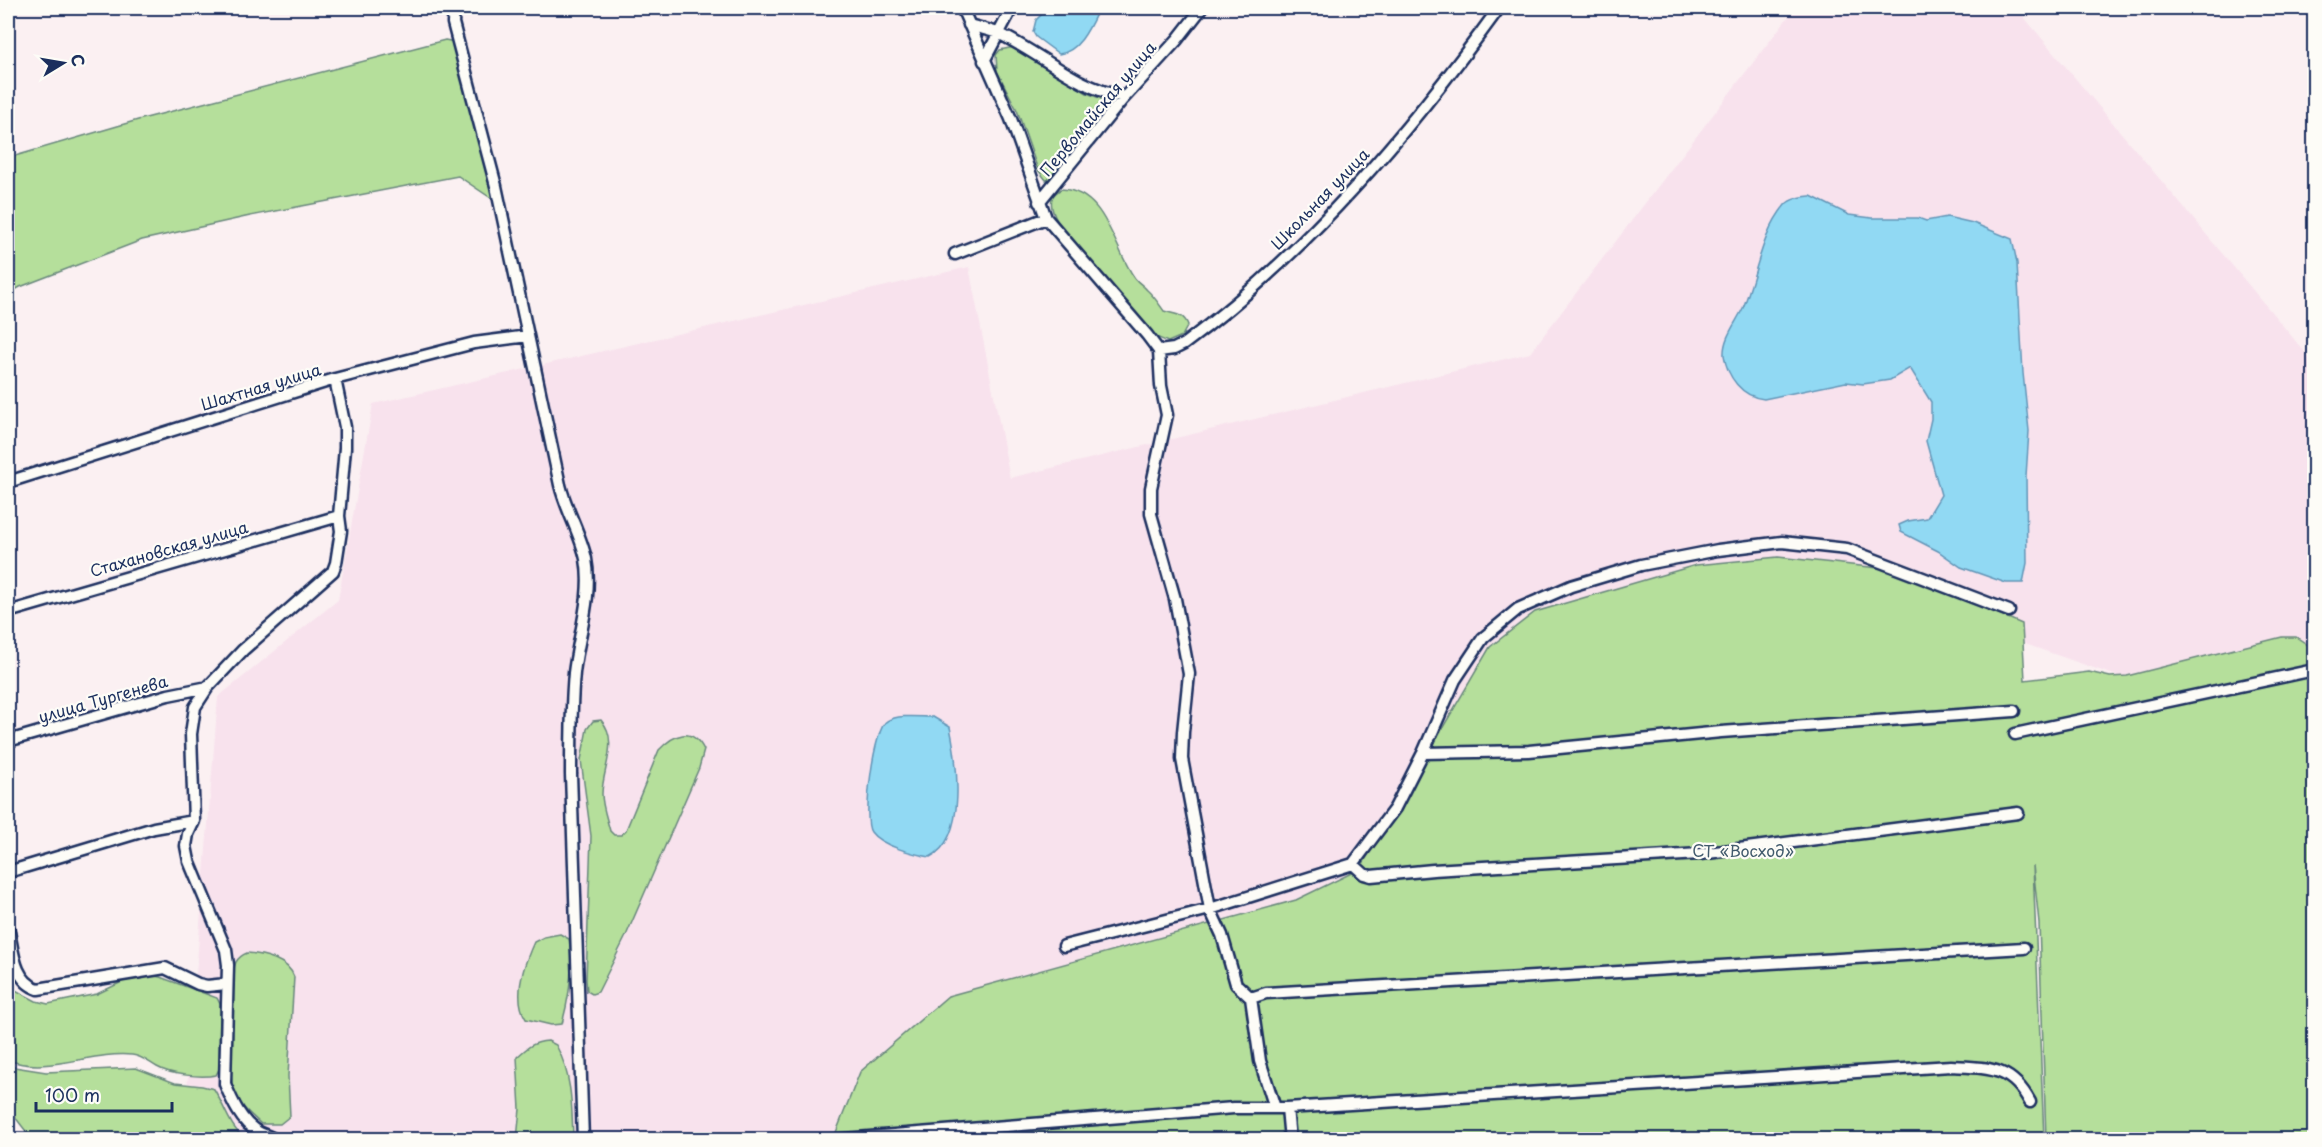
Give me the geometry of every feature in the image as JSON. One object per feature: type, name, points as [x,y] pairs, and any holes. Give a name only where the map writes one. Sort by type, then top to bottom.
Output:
[{"type":"street","points":[[454,8],[453,23],[496,186],[566,508],[586,559],[585,599],[574,672],[571,738],[583,1140]]},
{"type":"street","points":[[962,8],[1011,119],[1046,218],[1159,351],[1161,386],[1167,416],[1151,488],[1151,514],[1175,599],[1189,674],[1182,732],[1182,759],[1210,909],[1222,935],[1236,984],[1251,998],[1260,1061],[1275,1108]]},
{"type":"street","points":[[984,61],[1012,8]]},
{"type":"street","name":"Первомайская улица","points":[[1039,202],[1124,97],[1177,40],[1202,8]]},
{"type":"street","name":"Школьная улица","points":[[1159,351],[1184,345],[1251,292],[1358,186],[1468,51],[1499,8]]},
{"type":"street","points":[[969,25],[998,33],[1085,85],[1101,92],[1124,97]]},
{"type":"street","points":[[955,254],[1046,218]]},
{"type":"street","name":"Шахтная улица","points":[[8,482],[335,379],[474,343],[528,336]]},
{"type":"street","points":[[275,1140],[257,1131],[243,1119],[225,1084],[228,964],[226,950],[189,861],[186,846],[194,821],[191,727],[195,707],[208,687],[243,650],[333,571],[341,531],[339,516],[345,448],[345,427],[335,379]]},
{"type":"street","name":"Стахановская улица","points":[[8,612],[339,516]]},
{"type":"street","points":[[1064,946],[1210,909],[1353,864],[1395,808],[1423,753],[1455,680],[1483,638],[1518,609],[1571,586],[1641,566],[1718,550],[1782,542],[1847,549],[2009,611]]},
{"type":"street","points":[[2015,734],[2314,670]]},
{"type":"street","name":"улица Тургенева","points":[[8,741],[168,695],[208,687]]},
{"type":"street","points":[[1423,753],[1529,751],[1721,732],[2014,711]]},
{"type":"street","points":[[1353,864],[1364,874],[1371,876],[1433,870],[1700,854],[2018,813]]},
{"type":"street","points":[[8,872],[154,828],[194,821]]},
{"type":"street","points":[[8,927],[17,969],[27,984],[38,989],[165,968],[198,984],[207,986],[226,984]]},
{"type":"street","points":[[1251,998],[1266,993],[2024,948]]},
{"type":"street","points":[[831,1140],[1234,1108],[1287,1108],[1951,1066],[2003,1072],[2015,1079],[2030,1102]]},
{"type":"street","points":[[1287,1108],[1290,1140]]},
{"type":"shaded area","points":[[1795,8],[1999,8],[2018,10],[2314,363],[2314,642],[2131,681],[1825,574],[1363,904],[855,1139],[183,1140],[218,697],[338,600],[373,404],[969,267],[1010,478],[1530,353]]},
{"type":"green space","points":[[445,40],[455,42],[494,200],[458,176],[250,216],[142,240],[20,287],[8,294],[8,158],[138,120]]},
{"type":"green space","points":[[1014,47],[1087,93],[1107,101],[1106,113],[1050,180],[1046,180],[1038,170],[1017,110],[997,71],[996,55],[1000,50]]},
{"type":"green space","points":[[1061,189],[1076,192],[1088,199],[1098,210],[1135,279],[1152,295],[1164,311],[1178,315],[1186,321],[1188,325],[1182,336],[1168,342],[1156,337],[1081,255],[1057,221],[1052,208],[1053,197]]},
{"type":"green space","name":"СТ «Восход»","points":[[1778,557],[1897,570],[2022,624],[2025,680],[2089,672],[2110,677],[2127,676],[2282,637],[2296,637],[2314,649],[2314,1139],[2046,1139],[2039,923],[2033,865],[2044,1139],[833,1140],[860,1072],[948,996],[1296,900],[1360,869],[1490,647],[1535,612],[1696,565]]},
{"type":"green space","points":[[601,720],[606,728],[610,746],[602,799],[610,831],[614,835],[621,835],[626,830],[659,750],[665,744],[677,737],[688,735],[699,742],[704,750],[699,768],[625,938],[598,992],[592,994],[587,991],[586,980],[591,836],[581,760],[587,729],[593,721]]},
{"type":"green space","points":[[560,934],[569,939],[571,960],[569,993],[562,1024],[551,1025],[526,1019],[520,1001],[520,991],[523,970],[530,951],[534,942],[544,937]]},
{"type":"green space","points":[[247,953],[281,962],[287,966],[294,977],[288,1076],[290,1116],[280,1124],[261,1124],[239,1101],[232,1082],[230,1048],[232,986],[236,962]]},
{"type":"green space","points":[[149,975],[217,998],[220,1012],[219,1069],[216,1075],[178,1074],[132,1055],[101,1056],[38,1065],[8,1060],[8,986],[36,1001],[48,1004],[97,994],[130,978]]},
{"type":"green space","points":[[548,1041],[556,1045],[565,1067],[570,1091],[573,1139],[517,1139],[520,1109],[517,1057],[531,1046]]},
{"type":"green space","points":[[8,1066],[46,1072],[136,1068],[175,1083],[214,1089],[231,1122],[245,1139],[32,1139],[8,1108]]},
{"type":"water","points":[[1048,8],[1099,8],[1079,43],[1059,54],[1036,37],[1033,32],[1036,20]]},
{"type":"water","points":[[1811,196],[1849,215],[1872,218],[1918,218],[1926,221],[1947,217],[1973,223],[2012,239],[2017,263],[2023,373],[2029,431],[2026,476],[2027,563],[2023,583],[2006,583],[1961,567],[1938,551],[1901,532],[1899,525],[1927,518],[1941,495],[1926,441],[1931,419],[1931,402],[1910,368],[1890,380],[1863,384],[1846,382],[1764,399],[1742,390],[1728,371],[1724,349],[1730,331],[1748,295],[1770,229],[1787,203],[1797,198]]},
{"type":"water","points":[[897,717],[933,717],[950,727],[957,778],[957,798],[950,833],[942,847],[930,857],[898,849],[876,837],[871,832],[868,810],[874,756],[882,727],[887,721]]}]
